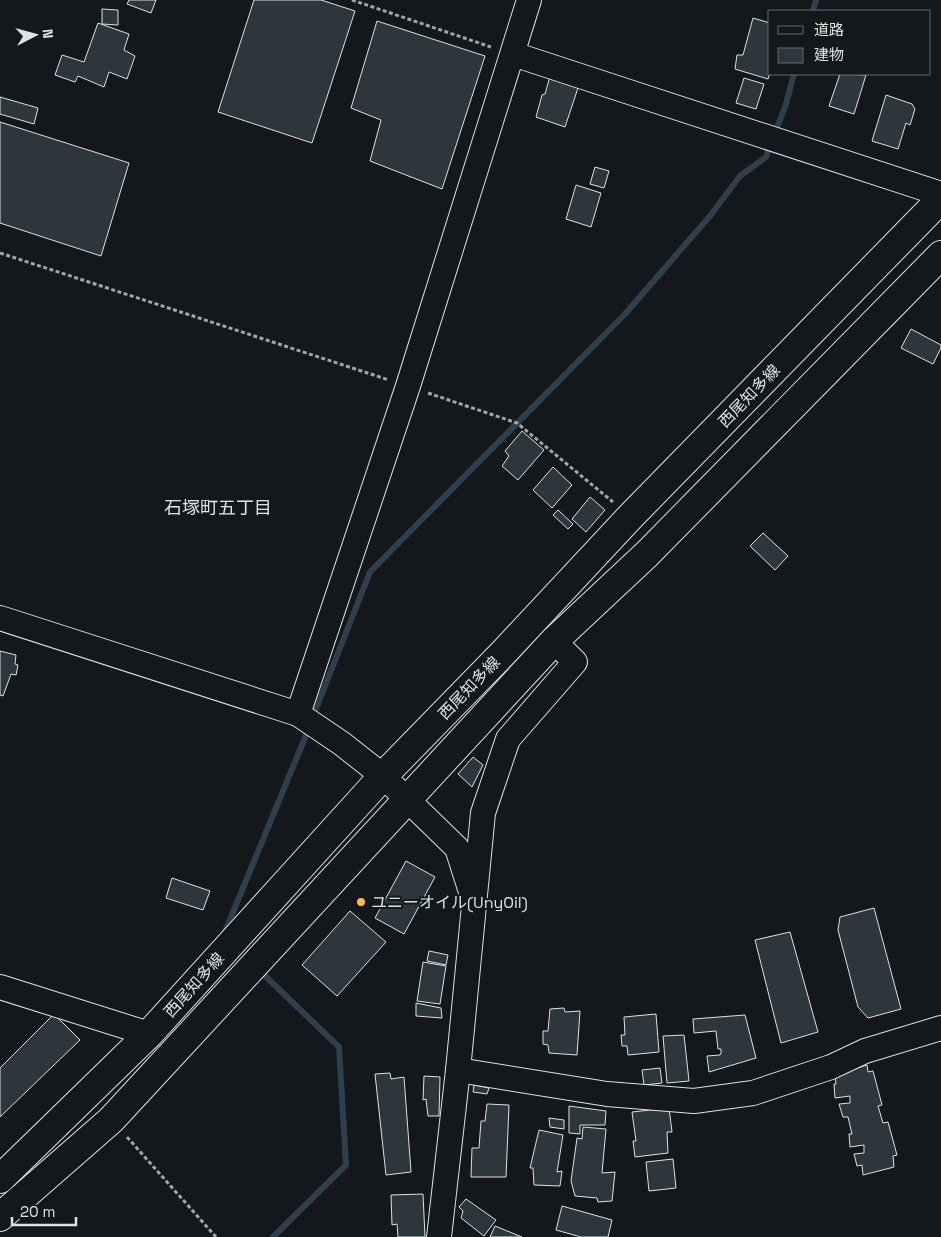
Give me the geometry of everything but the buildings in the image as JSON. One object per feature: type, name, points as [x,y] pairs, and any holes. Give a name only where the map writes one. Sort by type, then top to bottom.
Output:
[{"type":"main road","name":"西尾知多線","points":[[0,1179],[149,1034],[383,776],[631,516],[941,199]]},
{"type":"main road","name":"西尾知多線","points":[[0,1217],[111,1120],[554,640],[648,554],[941,255]]},
{"type":"street","points":[[298,714],[408,386],[530,0]]},
{"type":"street","points":[[513,54],[941,194]]},
{"type":"street","points":[[0,618],[298,714],[341,743],[383,776],[457,848],[475,904]]},
{"type":"street","points":[[440,1237],[483,814],[508,739],[575,662],[554,640]]},
{"type":"street","points":[[0,988],[149,1034]]},
{"type":"street","points":[[458,1070],[607,1094],[694,1102],[753,1093],[831,1067],[865,1051],[941,1028]]},
{"type":"path","points":[[352,0],[513,54]]},
{"type":"path","points":[[0,253],[517,423],[631,516]]},
{"type":"path","points":[[111,1120],[216,1237]]},
{"type":"waterway","points":[[813,10],[816,0]]},
{"type":"waterway","points":[[312,719],[370,572],[625,314],[710,216],[740,176],[766,157],[786,104],[794,75]]},
{"type":"waterway","points":[[224,934],[309,728]]},
{"type":"waterway","points":[[259,970],[339,1047],[346,1165],[273,1237]]},
{"type":"place","name":"ユニーオイル(UnyOil)","points":[[361,902]]},
{"type":"district","name":"石塚町五丁目","points":[[218,507]]}]
